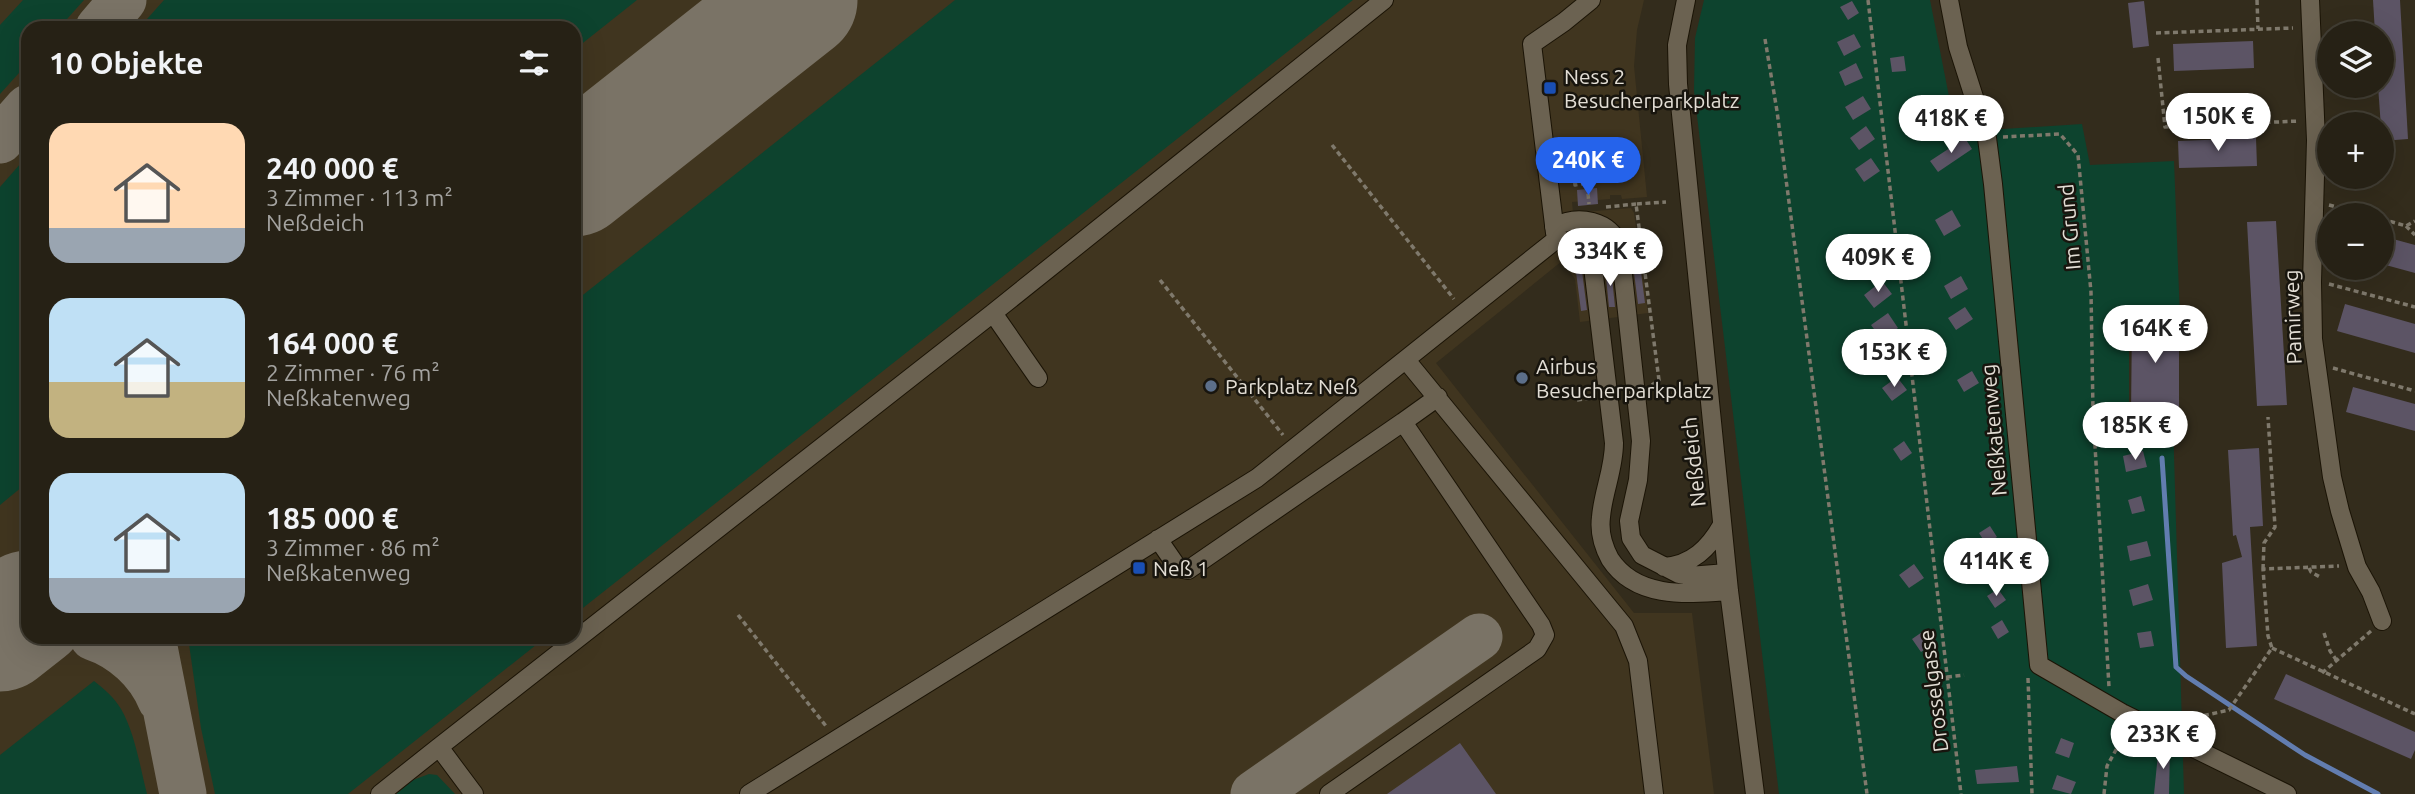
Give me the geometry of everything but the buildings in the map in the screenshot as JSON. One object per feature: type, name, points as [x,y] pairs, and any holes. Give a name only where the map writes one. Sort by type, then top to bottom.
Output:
[{"type":"street","points":[[581,636],[993,313],[1384,0]]},
{"type":"street","points":[[1556,233],[1532,44],[1591,0]]},
{"type":"street","name":"Neßdeich","points":[[1686,0],[1677,45],[1678,84],[1728,582],[1755,794]]},
{"type":"street","name":"Neßkatenweg","points":[[1950,0],[1958,47],[1987,138],[2039,666]]},
{"type":"street","name":"Pamirweg","points":[[2310,0],[2315,120],[2312,282],[2316,366],[2332,477],[2357,567],[2371,592],[2382,621]]},
{"type":"street","points":[[748,794],[1257,478],[1465,313],[1573,220],[1602,217],[1620,247],[1641,441],[1629,531],[1642,555],[1664,567],[1689,576],[1728,582]]},
{"type":"street","points":[[1556,233],[1581,247],[1591,258],[1615,443],[1600,520],[1601,537],[1609,556],[1633,582],[1661,591],[1728,582]]},
{"type":"street","points":[[993,313],[1038,378]]},
{"type":"street","points":[[1406,360],[1624,626],[1638,661],[1654,794]]},
{"type":"street","points":[[1158,539],[1178,568],[1188,570],[1438,397]]},
{"type":"street","points":[[1329,794],[1537,649],[1545,635],[1541,625],[1403,422]]},
{"type":"street","points":[[1664,567],[1681,565],[1701,554],[1715,539],[1722,525]]},
{"type":"street","points":[[380,794],[570,644]]},
{"type":"street","points":[[2039,666],[2125,721],[2173,738],[2287,794]]},
{"type":"street","points":[[439,747],[474,794]]},
{"type":"path","name":"Drosselgasse","points":[[1868,0],[1961,794]]},
{"type":"path","points":[[2257,0],[2258,29]]},
{"type":"path","points":[[2156,33],[2312,27]]},
{"type":"path","points":[[1765,39],[1777,111],[1867,794]]},
{"type":"path","points":[[2158,58],[2165,127],[2315,120]]},
{"type":"path","name":"Im Grund","points":[[1987,138],[2060,134],[2078,155],[2091,292],[2094,424],[2105,650],[2110,695],[2125,721]]},
{"type":"path","points":[[1332,145],[1465,313]]},
{"type":"path","points":[[1574,174],[1575,185],[1587,183],[1590,209]]},
{"type":"path","points":[[1602,217],[1636,204]]},
{"type":"path","points":[[2406,226],[2415,220]]},
{"type":"path","points":[[2394,222],[2406,226],[2415,235]]},
{"type":"path","points":[[1160,281],[1294,449]]},
{"type":"path","points":[[2312,282],[2415,307]]},
{"type":"path","points":[[2316,366],[2330,367],[2415,391]]},
{"type":"path","points":[[2173,738],[2184,720],[2229,710],[2272,648],[2263,569],[2264,543],[2275,527],[2268,417]]},
{"type":"path","points":[[2309,567],[2311,572],[2320,577]]},
{"type":"path","points":[[2263,569],[2357,567]]},
{"type":"path","points":[[738,615],[836,740]]},
{"type":"path","points":[[2322,673],[2382,621]]},
{"type":"path","points":[[2324,633],[2330,651],[2337,661]]},
{"type":"path","points":[[2272,648],[2415,714]]},
{"type":"path","points":[[2032,794],[2027,679],[2039,666]]},
{"type":"path","points":[[1947,677],[1964,675]]},
{"type":"path","points":[[2104,794],[2107,766],[2125,721]]},
{"type":"shaded area","points":[[0,0],[1644,0],[1637,30],[1634,66],[1647,197],[1622,199],[1621,195],[1610,195],[1610,199],[1572,202],[1573,213],[1631,208],[1634,213],[1648,313],[1580,322],[1575,279],[1562,261],[1436,363],[1634,613],[1692,613],[1714,794],[0,794]]},
{"type":"green space","points":[[23,0],[84,0],[65,21],[21,21],[21,71],[0,94],[0,25]]},
{"type":"green space","points":[[164,0],[637,0],[581,44],[581,21],[145,21]]},
{"type":"green space","points":[[955,0],[1353,0],[581,609],[581,296]]},
{"type":"green space","points":[[1704,0],[1930,0],[1956,132],[2082,124],[2090,165],[2174,161],[2180,318],[2129,318],[2129,417],[2173,421],[2184,794],[1779,794],[1694,91],[1695,38]]},
{"type":"green space","points":[[21,163],[21,488],[0,505],[0,187]]},
{"type":"green space","points":[[189,644],[537,644],[348,794],[215,794],[201,728]]},
{"type":"green space","points":[[94,681],[115,701],[126,718],[134,739],[147,794],[0,794],[0,755]]},
{"type":"green space","points":[[429,774],[437,775],[455,794],[396,794],[413,780]]},
{"type":"waterway","points":[[2162,458],[2176,667],[2305,755],[2378,794]]},
{"type":"taxiway","points":[[105,21],[123,0]]},
{"type":"taxiway","points":[[779,15],[793,0]]},
{"type":"taxiway","points":[[0,140],[21,116]]},
{"type":"taxiway","points":[[0,634],[21,631]]},
{"type":"taxiway","points":[[1254,794],[1479,637]]},
{"type":"taxiway","points":[[110,644],[134,661],[150,679],[161,700]]},
{"type":"taxiway","points":[[153,644],[183,794]]},
{"type":"runway","points":[[581,171],[798,0]]},
{"type":"runway","points":[[0,632],[21,616]]},
{"type":"place","name":"Ness 2 Besucherparkplatz","points":[[1550,88]]},
{"type":"place","name":"Airbus Besucherparkplatz","points":[[1522,378]]},
{"type":"place","name":"Parkplatz Neß","points":[[1211,386]]},
{"type":"place","name":"Neß 1","points":[[1139,568]]}]
